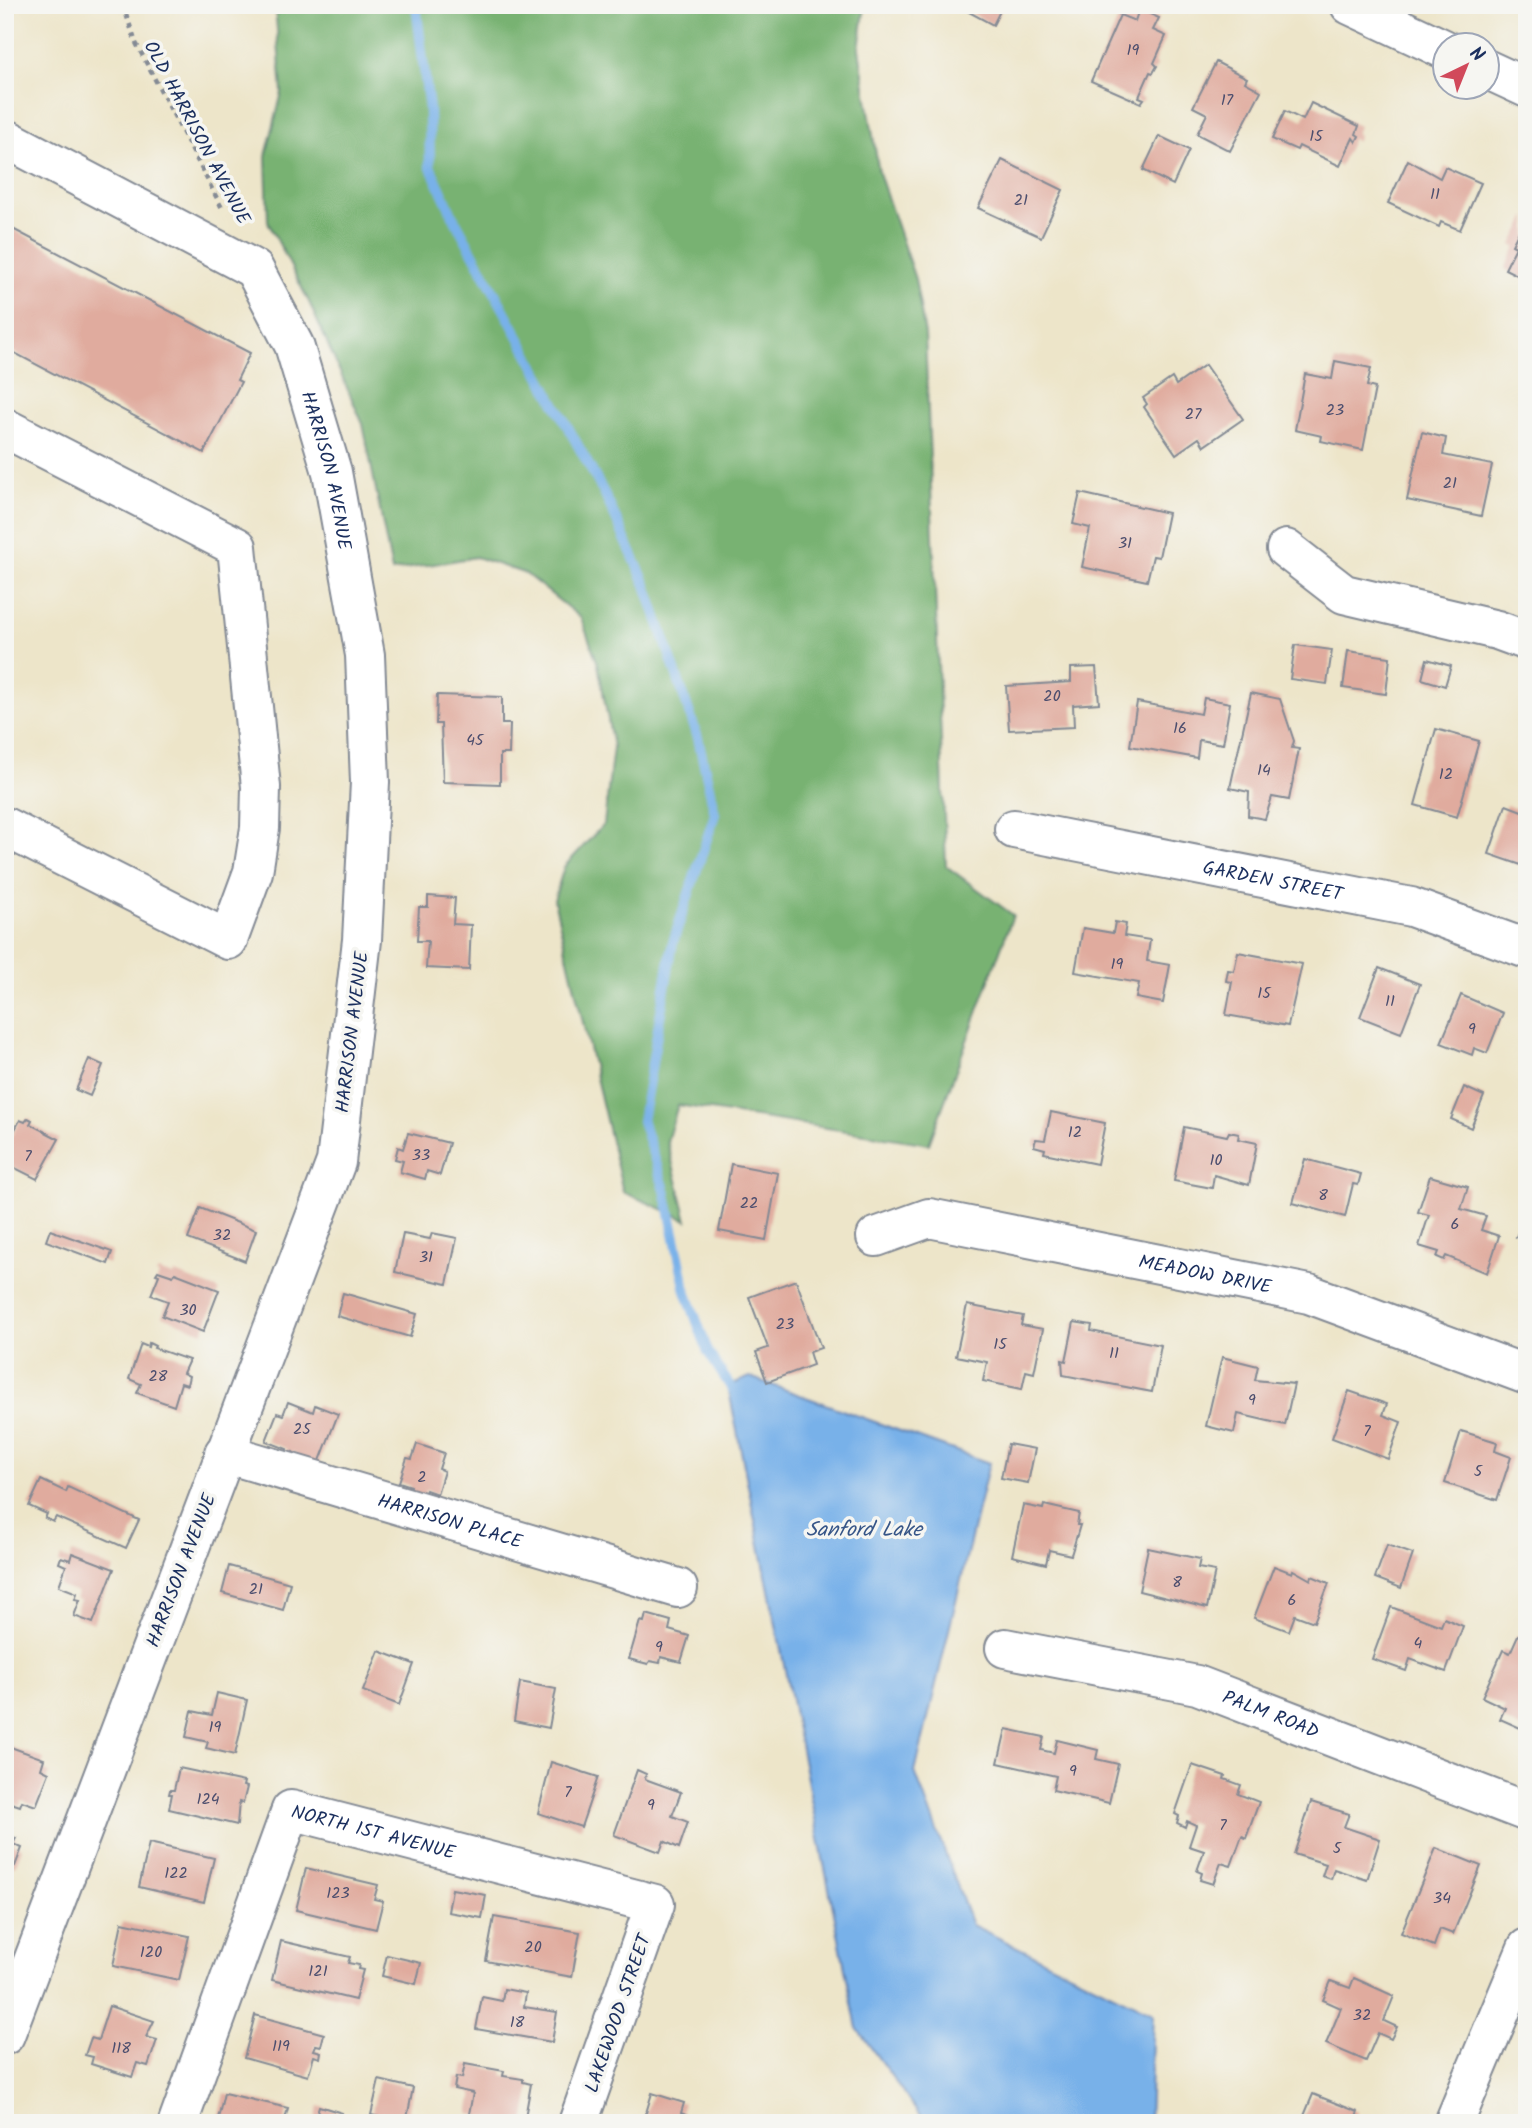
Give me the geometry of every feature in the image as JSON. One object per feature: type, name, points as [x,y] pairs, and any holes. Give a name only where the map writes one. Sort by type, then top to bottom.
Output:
[{"type":"street","points":[[1350,5],[1430,43]]},
{"type":"street","points":[[1500,75],[1527,88]]},
{"type":"street","name":"HARRISON AVENUE","points":[[5,138],[254,269],[294,345],[332,472],[365,655],[370,782],[362,940],[336,1163],[5,2035]]},
{"type":"street","points":[[5,428],[237,547],[261,787],[260,828],[253,872],[228,940],[5,827]]},
{"type":"street","points":[[1286,549],[1344,594],[1497,630],[1527,641]]},
{"type":"street","name":"GARDEN STREET","points":[[1014,829],[1411,907],[1527,949]]},
{"type":"street","name":"MEADOW DRIVE","points":[[876,1237],[929,1218],[1309,1294],[1527,1375]]},
{"type":"street","name":"HARRISON PLACE","points":[[224,1453],[678,1588]]},
{"type":"street","name":"PALM ROAD","points":[[1005,1648],[1197,1685],[1527,1812]]},
{"type":"street","name":"NORTH 1ST AVENUE","points":[[178,2123],[291,1810],[655,1903]]},
{"type":"street","name":"LAKEWOOD STREET","points":[[578,2123],[655,1903]]},
{"type":"street","points":[[1454,2123],[1523,1969]]},
{"type":"path","name":"OLD HARRISON AVENUE","points":[[123,5],[135,43],[224,211]]},
{"type":"green space","points":[[275,5],[865,5],[859,49],[879,173],[915,279],[925,334],[946,866],[1013,915],[929,1144],[678,1105],[667,1141],[687,1220],[623,1192],[554,900],[564,867],[604,824],[613,747],[598,664],[581,618],[526,574],[476,557],[392,571],[363,424],[309,302],[268,222],[266,156],[282,92]]},
{"type":"water","name":"Sanford Lake","points":[[750,1377],[989,1463],[915,1772],[972,1925],[1153,2013],[1149,2123],[925,2123],[857,2028],[728,1386]]},
{"type":"building","points":[[956,5],[1003,5],[993,25]]},
{"type":"building","points":[[1139,9],[1159,18],[1153,30],[1166,36],[1154,63],[1157,66],[1153,73],[1150,72],[1139,97],[1144,99],[1141,103],[1091,81],[1120,15],[1135,21]]},
{"type":"building","points":[[1216,62],[1247,78],[1245,82],[1261,91],[1230,151],[1197,134],[1207,114],[1193,107]]},
{"type":"building","points":[[1311,103],[1359,126],[1356,134],[1359,136],[1356,142],[1353,138],[1340,166],[1299,146],[1297,150],[1272,139],[1285,111],[1303,120]]},
{"type":"building","points":[[1159,136],[1189,150],[1173,185],[1143,170]]},
{"type":"building","points":[[1002,160],[1063,190],[1041,237],[978,208]]},
{"type":"building","points":[[1408,160],[1440,178],[1445,167],[1481,183],[1460,230],[1441,222],[1439,227],[1388,203]]},
{"type":"building","points":[[1527,216],[1527,280],[1505,269],[1516,247],[1512,245]]},
{"type":"building","points":[[5,225],[250,353],[237,380],[241,382],[204,453],[5,348]]},
{"type":"building","points":[[1335,361],[1371,368],[1367,386],[1375,388],[1363,450],[1321,441],[1322,436],[1295,430],[1305,374],[1332,379]]},
{"type":"building","points":[[1205,365],[1243,419],[1204,446],[1199,438],[1176,454],[1144,407],[1147,404],[1143,398],[1172,378],[1176,385]]},
{"type":"building","points":[[1422,432],[1446,438],[1443,455],[1492,465],[1481,516],[1407,500]]},
{"type":"building","points":[[1080,493],[1168,513],[1159,557],[1153,556],[1147,581],[1082,567],[1090,528],[1073,524]]},
{"type":"building","points":[[1295,645],[1332,650],[1327,684],[1290,679]]},
{"type":"building","points":[[1348,651],[1390,657],[1386,694],[1343,688]]},
{"type":"building","points":[[1427,659],[1451,666],[1445,686],[1422,679]]},
{"type":"building","points":[[1096,667],[1099,703],[1073,705],[1074,727],[1009,730],[1006,686],[1071,682],[1071,668]]},
{"type":"building","points":[[1251,693],[1280,699],[1294,741],[1292,748],[1299,749],[1289,800],[1272,797],[1265,819],[1248,816],[1249,792],[1230,788]]},
{"type":"building","points":[[437,695],[502,697],[502,724],[510,724],[509,754],[500,754],[500,784],[443,782],[441,724],[436,724]]},
{"type":"building","points":[[1204,698],[1230,703],[1223,744],[1199,740],[1197,758],[1130,746],[1137,702],[1201,714]]},
{"type":"building","points":[[1436,729],[1479,741],[1457,817],[1415,805]]},
{"type":"building","points":[[1506,805],[1527,813],[1527,867],[1489,854]]},
{"type":"building","points":[[428,896],[455,898],[453,924],[471,925],[469,970],[426,968],[428,941],[417,941],[419,907],[428,907]]},
{"type":"building","points":[[1115,922],[1126,924],[1124,936],[1150,940],[1147,961],[1170,965],[1163,1003],[1136,998],[1139,983],[1075,972],[1083,928],[1113,933]]},
{"type":"building","points":[[1238,952],[1302,964],[1288,1026],[1226,1015],[1232,982],[1226,981],[1228,970],[1234,971]]},
{"type":"building","points":[[1379,968],[1420,984],[1401,1033],[1360,1017]]},
{"type":"building","points":[[1461,995],[1503,1013],[1487,1053],[1474,1048],[1472,1055],[1441,1043]]},
{"type":"building","points":[[89,1059],[103,1065],[90,1096],[76,1090]]},
{"type":"building","points":[[1464,1087],[1484,1096],[1471,1128],[1451,1119]]},
{"type":"building","points":[[1051,1112],[1105,1123],[1097,1164],[1044,1153],[1045,1149],[1034,1146],[1036,1139],[1045,1140]]},
{"type":"building","points":[[28,1118],[32,1120],[30,1124],[59,1139],[37,1179],[5,1163],[5,1148],[20,1120],[25,1122]]},
{"type":"building","points":[[1184,1127],[1227,1136],[1229,1132],[1239,1134],[1238,1139],[1257,1143],[1249,1185],[1214,1175],[1212,1188],[1174,1181]]},
{"type":"building","points":[[408,1133],[449,1143],[440,1175],[427,1171],[425,1179],[400,1172],[403,1161],[395,1159],[398,1147],[403,1149]]},
{"type":"building","points":[[1305,1159],[1361,1174],[1358,1185],[1353,1184],[1345,1217],[1293,1203]]},
{"type":"building","points":[[731,1164],[778,1173],[766,1240],[719,1231]]},
{"type":"building","points":[[1430,1176],[1468,1187],[1461,1209],[1486,1216],[1481,1230],[1499,1236],[1487,1273],[1446,1256],[1444,1260],[1437,1257],[1439,1252],[1419,1246],[1429,1215],[1418,1212]]},
{"type":"building","points":[[200,1208],[256,1230],[245,1261],[188,1239]]},
{"type":"building","points":[[1527,1212],[1527,1242],[1516,1237]]},
{"type":"building","points":[[50,1230],[112,1252],[108,1264],[46,1241]]},
{"type":"building","points":[[432,1233],[457,1238],[447,1284],[395,1272],[403,1234],[430,1239]]},
{"type":"building","points":[[158,1271],[173,1276],[175,1273],[219,1290],[203,1332],[162,1316],[168,1301],[151,1295]]},
{"type":"building","points":[[796,1280],[821,1348],[809,1352],[813,1365],[767,1382],[756,1352],[768,1348],[749,1297]]},
{"type":"building","points":[[343,1293],[417,1314],[410,1337],[337,1316]]},
{"type":"building","points":[[967,1305],[1023,1316],[1021,1325],[1043,1329],[1034,1373],[1026,1371],[1022,1389],[983,1381],[987,1362],[956,1356]]},
{"type":"building","points":[[1074,1322],[1092,1325],[1091,1331],[1161,1345],[1152,1392],[1063,1375],[1062,1360],[1066,1361]]},
{"type":"building","points":[[149,1343],[155,1346],[154,1348],[189,1360],[183,1373],[189,1376],[187,1385],[181,1383],[174,1406],[137,1393],[141,1384],[129,1379],[141,1344],[148,1347]]},
{"type":"building","points":[[1222,1357],[1258,1366],[1255,1380],[1294,1384],[1285,1425],[1238,1414],[1234,1433],[1206,1426]]},
{"type":"building","points":[[1349,1391],[1387,1404],[1383,1415],[1401,1422],[1388,1459],[1332,1438]]},
{"type":"building","points":[[288,1402],[313,1412],[315,1405],[338,1414],[318,1466],[295,1457],[293,1452],[291,1456],[286,1453],[287,1449],[266,1441],[277,1413],[283,1415]]},
{"type":"building","points":[[1461,1431],[1497,1442],[1495,1451],[1511,1457],[1497,1500],[1445,1483]]},
{"type":"building","points":[[417,1444],[444,1453],[439,1469],[444,1471],[437,1494],[426,1490],[423,1498],[409,1493],[411,1486],[399,1482],[407,1458],[412,1459]]},
{"type":"building","points":[[1008,1444],[1035,1449],[1028,1483],[1001,1478]]},
{"type":"building","points":[[41,1480],[66,1492],[68,1487],[139,1520],[126,1548],[56,1517],[53,1522],[45,1518],[47,1514],[29,1506]]},
{"type":"building","points":[[1023,1505],[1043,1509],[1044,1505],[1079,1513],[1077,1525],[1080,1525],[1071,1555],[1049,1550],[1046,1564],[1012,1556]]},
{"type":"building","points":[[1387,1545],[1413,1554],[1401,1588],[1375,1578]]},
{"type":"building","points":[[1148,1548],[1200,1559],[1198,1568],[1215,1571],[1207,1608],[1139,1591]]},
{"type":"building","points":[[72,1553],[114,1569],[93,1623],[74,1616],[80,1600],[75,1599],[77,1593],[59,1586],[66,1566],[59,1563],[61,1557],[70,1560]]},
{"type":"building","points":[[229,1566],[290,1583],[283,1610],[222,1593]]},
{"type":"building","points":[[1274,1566],[1292,1573],[1293,1570],[1311,1580],[1312,1576],[1329,1583],[1314,1622],[1295,1615],[1289,1631],[1254,1618]]},
{"type":"building","points":[[1391,1607],[1441,1626],[1444,1618],[1463,1626],[1446,1672],[1410,1659],[1406,1671],[1372,1659]]},
{"type":"building","points":[[646,1614],[671,1621],[669,1630],[689,1636],[681,1662],[661,1657],[660,1663],[650,1661],[648,1664],[629,1659],[640,1621],[644,1622]]},
{"type":"building","points":[[1518,1635],[1527,1639],[1527,1731],[1500,1719],[1505,1708],[1482,1697],[1503,1650],[1510,1653]]},
{"type":"building","points":[[379,1651],[414,1664],[399,1705],[363,1691]]},
{"type":"building","points":[[520,1682],[556,1689],[549,1728],[514,1721]]},
{"type":"building","points":[[217,1693],[247,1700],[235,1755],[206,1748],[208,1742],[186,1737],[192,1711],[212,1715]]},
{"type":"building","points":[[1006,1729],[1044,1737],[1041,1750],[1054,1753],[1057,1740],[1098,1750],[1096,1759],[1118,1764],[1109,1803],[1053,1790],[1056,1776],[998,1763]]},
{"type":"building","points":[[5,1745],[44,1759],[41,1769],[49,1773],[36,1806],[22,1801],[20,1806],[5,1801]]},
{"type":"building","points":[[551,1762],[598,1777],[581,1827],[538,1813]]},
{"type":"building","points":[[1192,1765],[1225,1776],[1224,1779],[1241,1785],[1238,1794],[1259,1802],[1246,1838],[1242,1836],[1231,1866],[1221,1863],[1213,1884],[1200,1880],[1202,1873],[1197,1871],[1204,1851],[1189,1846],[1196,1825],[1187,1821],[1185,1827],[1177,1823],[1179,1816],[1175,1814]]},
{"type":"building","points":[[179,1768],[244,1782],[243,1786],[247,1787],[243,1803],[239,1802],[237,1825],[169,1809],[172,1794],[169,1794],[170,1790],[174,1790]]},
{"type":"building","points":[[637,1770],[646,1774],[645,1779],[681,1792],[672,1816],[688,1822],[679,1848],[664,1841],[660,1852],[614,1835]]},
{"type":"building","points":[[1311,1802],[1349,1814],[1344,1827],[1380,1839],[1367,1880],[1334,1869],[1331,1879],[1322,1876],[1326,1864],[1294,1854]]},
{"type":"building","points":[[5,1834],[16,1838],[13,1844],[22,1848],[15,1866],[5,1863]]},
{"type":"building","points":[[149,1843],[214,1858],[204,1902],[139,1887]]},
{"type":"building","points":[[1436,1848],[1481,1866],[1453,1934],[1440,1929],[1434,1946],[1401,1933]]},
{"type":"building","points":[[306,1868],[378,1885],[374,1899],[383,1901],[376,1929],[296,1910]]},
{"type":"building","points":[[452,1889],[486,1895],[482,1918],[448,1912]]},
{"type":"building","points":[[494,1917],[580,1932],[572,1977],[486,1961]]},
{"type":"building","points":[[122,1922],[189,1936],[179,1980],[113,1966]]},
{"type":"building","points":[[281,1941],[350,1957],[348,1963],[359,1965],[358,1969],[363,1970],[355,2000],[272,1980]]},
{"type":"building","points":[[387,1955],[421,1963],[416,1984],[382,1976]]},
{"type":"building","points":[[1354,1978],[1394,1996],[1384,2021],[1397,2027],[1391,2039],[1378,2033],[1366,2061],[1326,2044],[1341,2008],[1323,2000],[1331,1981],[1350,1988]]},
{"type":"building","points":[[504,1989],[526,1993],[524,2007],[557,2012],[552,2042],[476,2029],[482,1997],[502,2001]]},
{"type":"building","points":[[109,2006],[154,2021],[146,2037],[157,2040],[148,2066],[137,2063],[132,2077],[91,2064],[93,2057],[85,2055],[91,2038],[98,2040]]},
{"type":"building","points":[[255,2015],[324,2034],[321,2046],[316,2045],[314,2050],[321,2052],[320,2058],[314,2056],[308,2076],[244,2058]]},
{"type":"building","points":[[465,2064],[504,2071],[503,2076],[523,2079],[523,2082],[531,2084],[524,2123],[494,2123],[495,2119],[469,2114],[473,2093],[454,2089],[456,2077],[462,2078]]},
{"type":"building","points":[[379,2080],[413,2088],[406,2123],[371,2115]]},
{"type":"building","points":[[224,2093],[288,2108],[284,2123],[217,2123]]},
{"type":"building","points":[[652,2093],[684,2103],[681,2113],[703,2123],[643,2123]]},
{"type":"building","points":[[1313,2094],[1358,2112],[1354,2123],[1301,2123]]},
{"type":"building","points":[[319,2106],[342,2113],[339,2123],[314,2123]]},
{"type":"waterway","points":[[416,5],[429,109],[430,166],[455,220],[605,495],[646,585],[698,738],[715,814],[673,942],[642,1121],[665,1190],[686,1291],[708,1352],[736,1395]]}]
